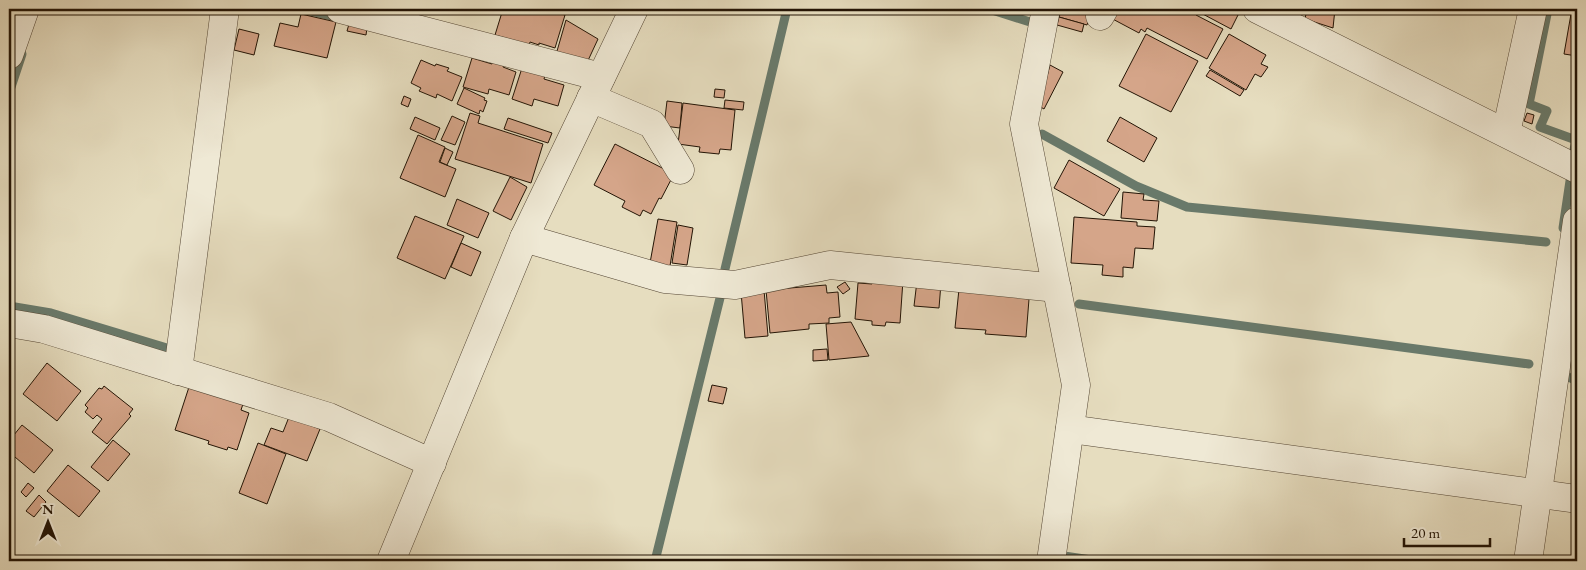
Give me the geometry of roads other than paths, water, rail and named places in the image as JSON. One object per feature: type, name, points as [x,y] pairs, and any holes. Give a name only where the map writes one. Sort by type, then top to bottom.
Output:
[{"type":"street","points":[[9,55],[25,9]]},
{"type":"street","points":[[178,371],[225,9]]},
{"type":"street","points":[[340,9],[596,88],[652,124],[680,170]]},
{"type":"street","points":[[394,561],[524,238],[634,9]]},
{"type":"street","points":[[1046,9],[1024,124],[1076,385],[1050,561]]},
{"type":"street","points":[[1257,9],[1577,169]]},
{"type":"street","points":[[1506,133],[1533,9]]},
{"type":"street","points":[[1528,561],[1577,221]]},
{"type":"street","points":[[524,238],[666,279],[735,285],[830,265],[1057,288]]},
{"type":"street","points":[[9,323],[44,329],[329,417],[432,463]]},
{"type":"street","points":[[1070,430],[1577,500]]},
{"type":"waterway","points":[[302,9],[339,18]]},
{"type":"waterway","points":[[725,269],[786,13],[789,9]]},
{"type":"waterway","points":[[989,9],[1030,22]]},
{"type":"waterway","points":[[1548,9],[1529,104],[1547,111],[1540,127],[1576,140],[1574,150]]},
{"type":"waterway","points":[[11,87],[22,54]]},
{"type":"waterway","points":[[1042,134],[1136,186],[1187,207],[1546,242]]},
{"type":"waterway","points":[[1563,228],[1570,181]]},
{"type":"waterway","points":[[655,561],[720,298]]},
{"type":"waterway","points":[[1079,304],[1529,364]]},
{"type":"waterway","points":[[9,306],[51,313],[167,348]]},
{"type":"waterway","points":[[1564,375],[1577,381]]},
{"type":"waterway","points":[[1064,556],[1098,561]]}]
